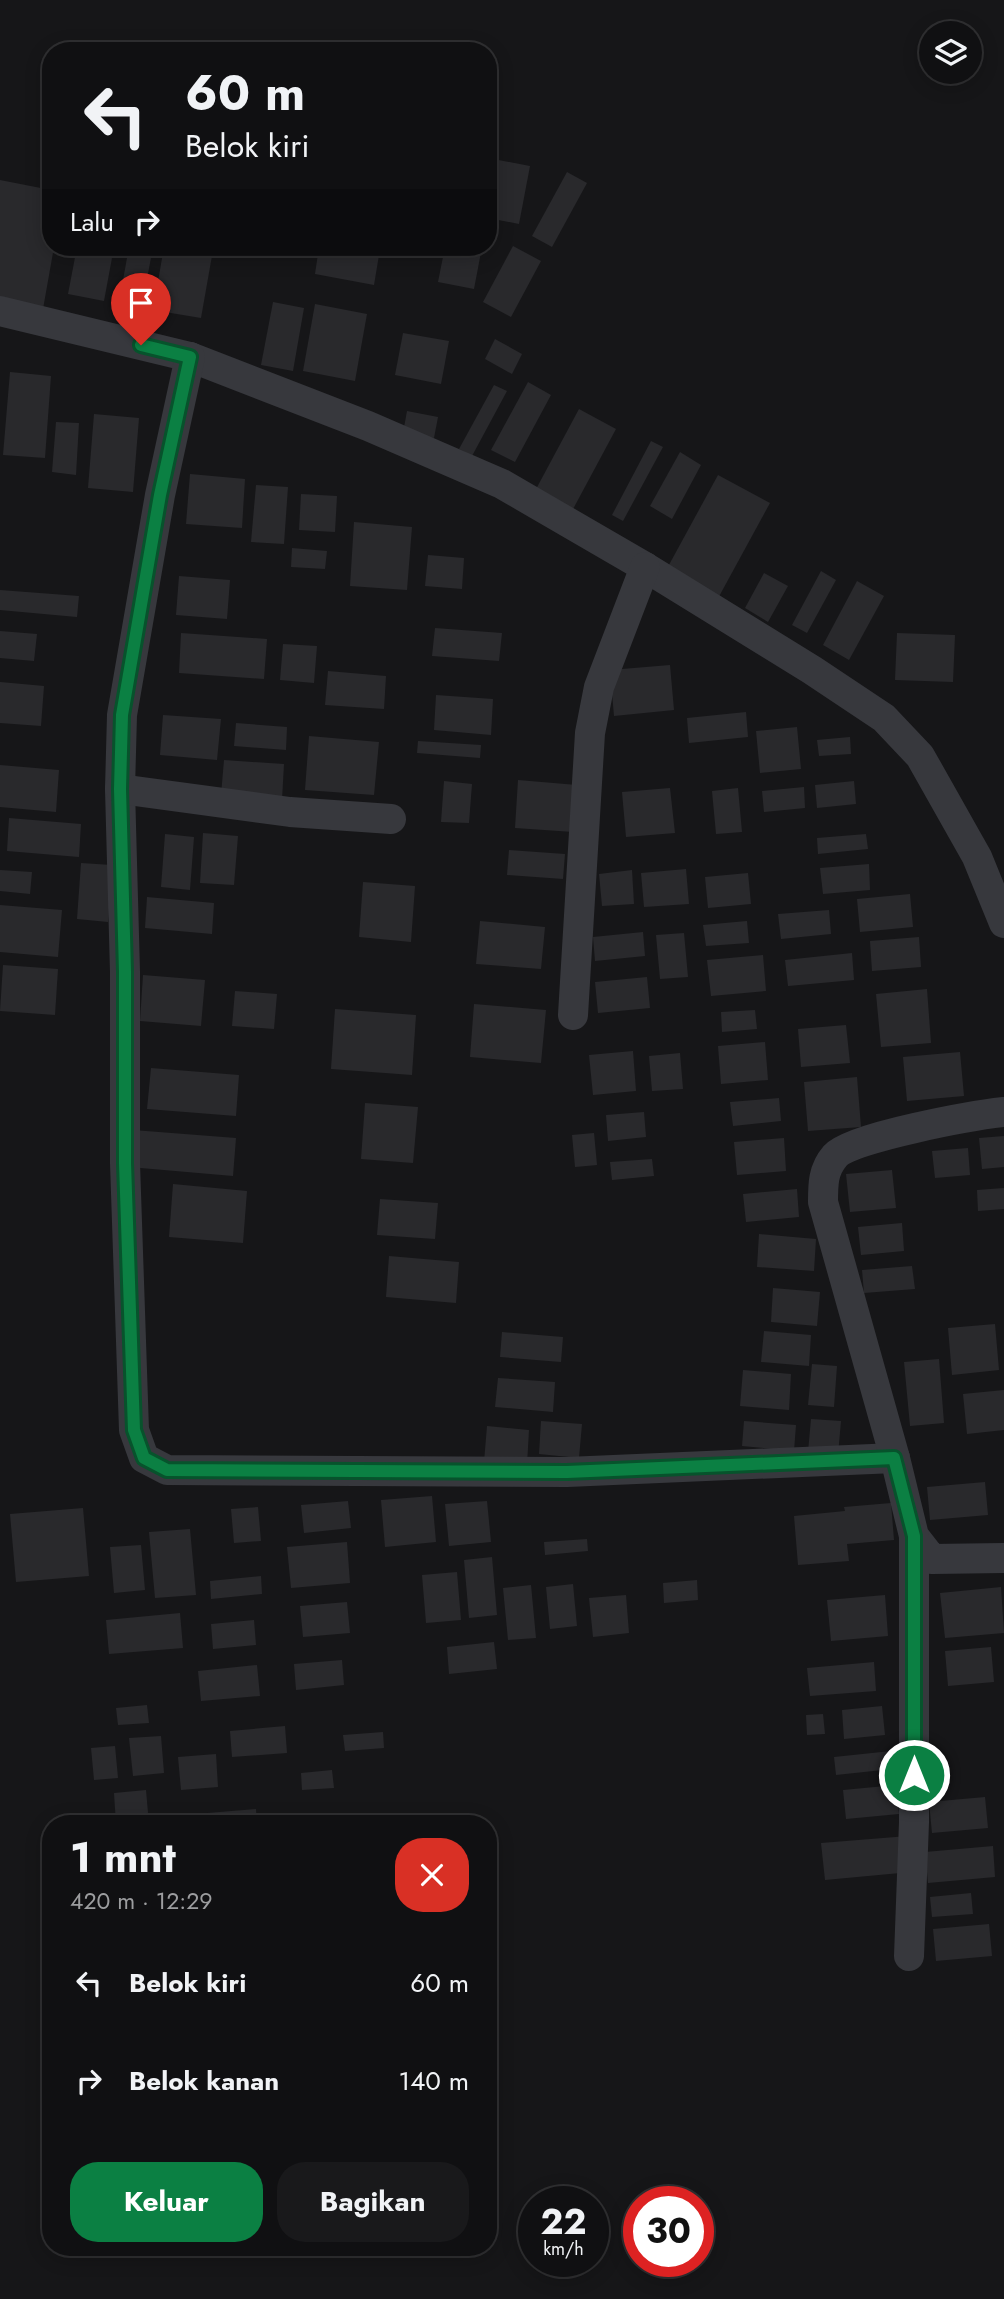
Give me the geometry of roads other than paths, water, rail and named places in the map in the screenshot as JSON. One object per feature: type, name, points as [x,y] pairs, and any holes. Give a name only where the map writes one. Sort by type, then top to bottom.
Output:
[{"type":"street","points":[[0,311],[190,357],[368,426],[502,484],[645,567],[812,670],[884,718],[920,756],[977,858],[1004,923]]},
{"type":"street","points":[[190,357],[160,495],[122,715],[120,789],[125,972],[125,1163],[134,1430],[144,1458],[167,1470],[567,1472],[894,1458]]},
{"type":"street","points":[[573,1015],[590,733],[599,687],[645,567]]},
{"type":"street","points":[[120,789],[290,812],[391,819]]},
{"type":"street","points":[[909,1956],[914,1822],[914,1536],[823,1202],[823,1178],[836,1154],[860,1142],[931,1125],[1004,1112]]},
{"type":"street","points":[[914,1536],[932,1559],[1004,1558]]}]
